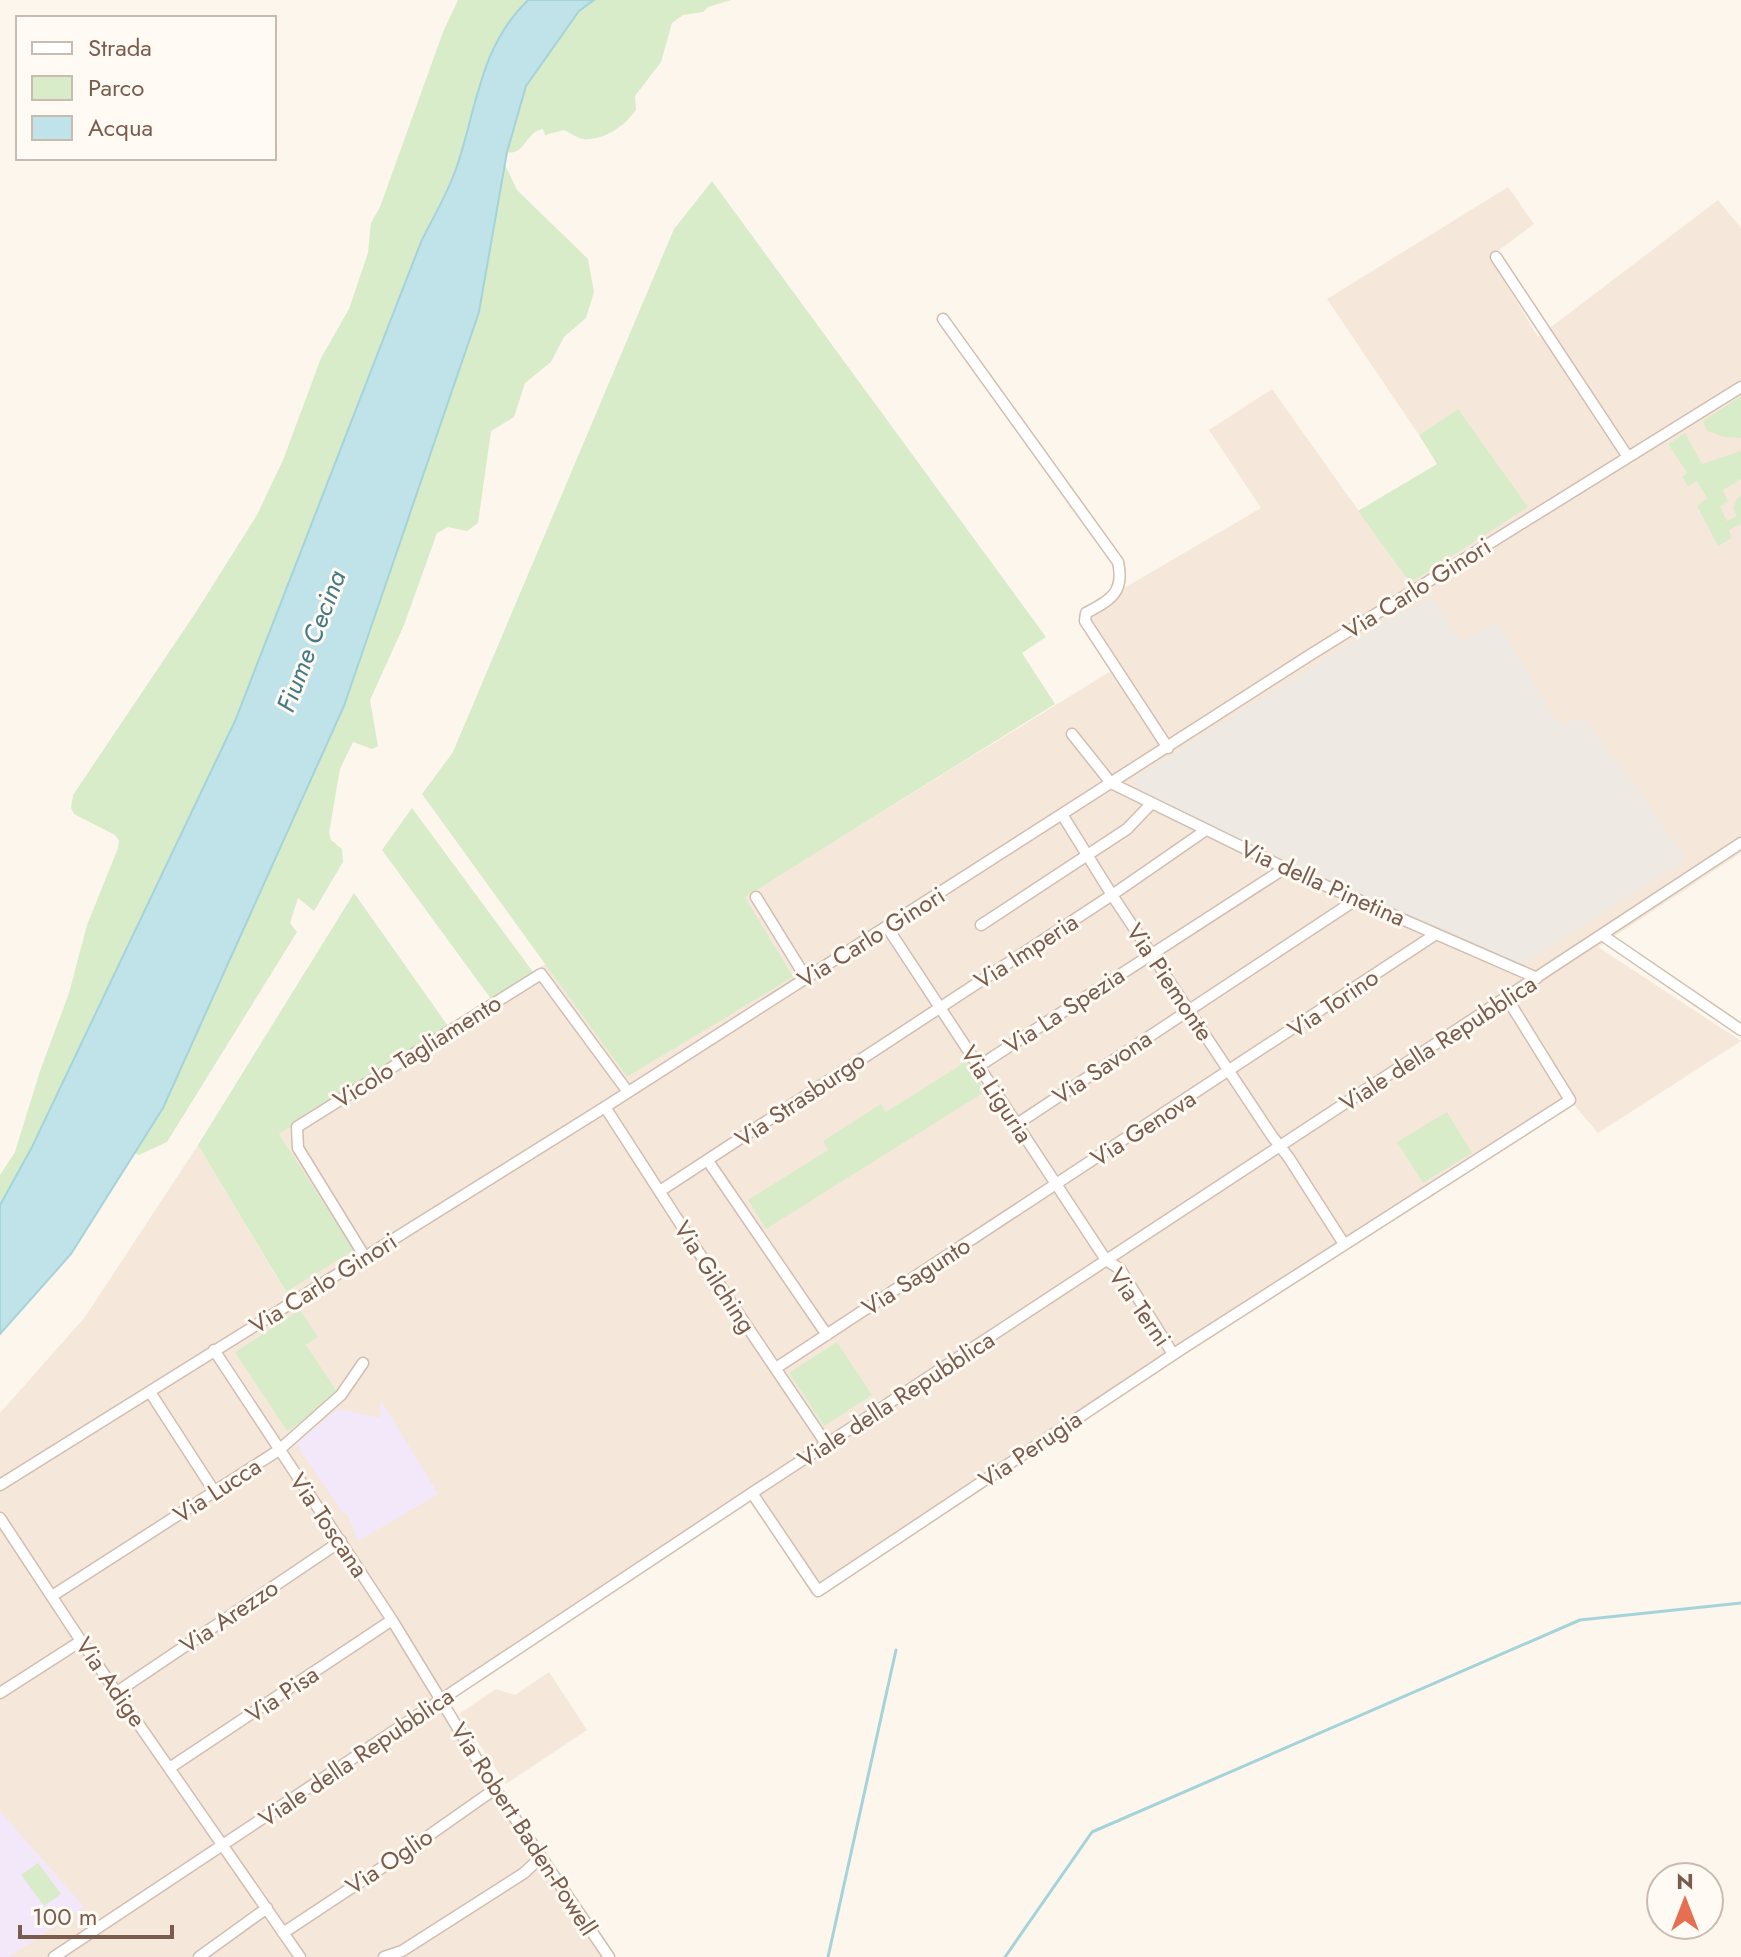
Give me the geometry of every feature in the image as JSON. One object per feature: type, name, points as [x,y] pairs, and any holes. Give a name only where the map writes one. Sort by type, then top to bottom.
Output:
[{"type":"street","points":[[1496,257],[1537,324],[1628,457]]},
{"type":"street","points":[[943,319],[1118,562],[1122,578],[1112,599],[1086,613],[1085,621],[1168,748]]},
{"type":"street","name":"Via Carlo Ginori","points":[[0,1485],[605,1107],[1111,783],[1741,387]]},
{"type":"street","points":[[1072,734],[1111,783]]},
{"type":"street","name":"Via della Pinetina","points":[[1111,783],[1285,868],[1537,978]]},
{"type":"street","points":[[981,925],[1127,829],[1151,804]]},
{"type":"street","name":"Via Piemonte","points":[[1063,816],[1150,953],[1344,1244]]},
{"type":"street","name":"Via Imperia","points":[[939,1006],[1112,895],[1206,830]]},
{"type":"street","name":"Viale della Repubblica","points":[[54,1957],[752,1493],[1741,843]]},
{"type":"street","name":"Via La Spezia","points":[[979,1066],[1285,868]]},
{"type":"street","points":[[756,897],[806,978]]},
{"type":"street","name":"Via Savona","points":[[1017,1124],[1357,899]]},
{"type":"street","name":"Via Liguria","points":[[887,927],[1106,1260]]},
{"type":"street","name":"Via Torino","points":[[1230,1072],[1436,934]]},
{"type":"street","points":[[1602,935],[1741,1030]]},
{"type":"street","name":"Vicolo Tagliamento","points":[[365,1257],[298,1148],[297,1127],[309,1119],[541,974],[628,1092]]},
{"type":"street","name":"Via Perugia","points":[[752,1493],[818,1591],[1173,1354],[1570,1100],[1505,1000]]},
{"type":"street","name":"Via Strasburgo","points":[[660,1191],[939,1006]]},
{"type":"street","name":"Via Genova","points":[[1056,1184],[1230,1072]]},
{"type":"street","name":"Via Gilching","points":[[605,1107],[827,1445]]},
{"type":"street","points":[[708,1161],[827,1335]]},
{"type":"street","name":"Via Sagunto","points":[[776,1368],[1056,1184]]},
{"type":"street","name":"Via Terni","points":[[1106,1260],[1120,1269],[1173,1354]]},
{"type":"street","name":"Via Toscana","points":[[214,1350],[341,1541],[441,1700]]},
{"type":"street","name":"Via Lucca","points":[[52,1596],[279,1450],[341,1395],[363,1363]]},
{"type":"street","points":[[150,1392],[214,1491]]},
{"type":"street","name":"Via Adige","points":[[0,1518],[81,1641],[300,1957]]},
{"type":"street","name":"Via Arezzo","points":[[117,1692],[341,1541]]},
{"type":"street","name":"Via Pisa","points":[[171,1767],[392,1620]]},
{"type":"street","points":[[0,1693],[81,1641]]},
{"type":"street","name":"Via Robert Baden-Powell","points":[[441,1700],[495,1789],[609,1957]]},
{"type":"street","name":"Via Oglio","points":[[283,1933],[495,1789]]},
{"type":"street","points":[[384,1957],[402,1951],[524,1873],[541,1857]]},
{"type":"street","points":[[199,1957],[267,1908]]},
{"type":"shaded area","points":[[1508,187],[1534,224],[1490,257],[1538,337],[1718,200],[1741,228],[1741,853],[1598,947],[1741,1041],[1598,1133],[1570,1100],[818,1591],[752,1493],[442,1699],[609,1957],[0,1957],[0,1413],[85,1317],[198,1145],[285,1291],[353,1250],[278,1134],[546,964],[627,1077],[792,977],[744,897],[1114,669],[1078,615],[1261,508],[1209,430],[1272,389],[1410,583],[1458,409],[1419,435],[1327,299]]},
{"type":"shaded area","points":[[1433,598],[1462,642],[1497,621],[1559,725],[1583,718],[1686,859],[1519,966],[1219,830],[1138,788],[1135,782],[1135,777],[1404,610],[1410,611]]},
{"type":"shaded area","points":[[381,1400],[438,1494],[358,1541],[348,1515],[343,1513],[296,1444],[338,1409],[380,1418]]},
{"type":"shaded area","points":[[549,1672],[587,1730],[506,1784],[459,1714],[496,1689],[515,1695]]},
{"type":"shaded area","points":[[0,1811],[84,1907],[9,1957],[0,1957]]},
{"type":"green space","points":[[458,0],[528,0],[518,10],[477,93],[458,166],[421,242],[235,721],[32,1147],[0,1205],[0,1175],[15,1152],[69,993],[87,925],[118,848],[119,841],[115,835],[74,814],[71,808],[73,795],[257,515],[283,460],[321,358],[349,309],[368,253],[371,223],[380,207],[443,32]]},
{"type":"green space","points":[[594,0],[731,0],[708,7],[703,12],[683,15],[672,23],[661,62],[635,96],[636,110],[620,127],[591,139],[564,130],[545,135],[543,129],[532,134],[518,151],[507,152],[526,86],[579,11]]},
{"type":"green space","points":[[505,165],[517,190],[588,259],[594,292],[586,318],[564,337],[551,362],[525,383],[514,417],[491,431],[478,523],[467,531],[448,527],[437,533],[404,625],[370,700],[378,746],[372,749],[353,742],[340,769],[329,833],[331,840],[342,849],[343,862],[314,911],[298,898],[290,923],[297,932],[167,1142],[139,1155],[134,1152],[163,1108],[344,706],[479,312]]},
{"type":"green space","points":[[712,181],[1046,637],[1022,653],[1055,704],[745,897],[793,977],[627,1077],[422,794],[453,752],[674,229]]},
{"type":"green space","points":[[1741,396],[1741,438],[1724,437],[1707,431],[1703,421]]},
{"type":"green space","points":[[1458,409],[1528,507],[1410,583],[1358,511],[1437,464],[1419,435]]},
{"type":"green space","points":[[1685,433],[1702,464],[1741,451],[1741,479],[1723,490],[1728,501],[1720,507],[1727,521],[1737,516],[1733,509],[1741,496],[1741,524],[1729,530],[1732,538],[1718,546],[1697,506],[1707,498],[1697,481],[1688,486],[1682,477],[1687,473],[1668,444]]},
{"type":"green space","points":[[412,808],[533,972],[491,999],[382,850]]},
{"type":"green space","points":[[354,893],[448,1026],[279,1134],[354,1250],[286,1292],[198,1145]]},
{"type":"green space","points":[[967,1061],[986,1091],[766,1229],[748,1200],[828,1150],[823,1141],[881,1104],[886,1112]]},
{"type":"green space","points":[[1447,1112],[1472,1153],[1423,1183],[1397,1142]]},
{"type":"green space","points":[[300,1310],[318,1337],[306,1345],[340,1396],[287,1431],[235,1352]]},
{"type":"green space","points":[[837,1342],[872,1395],[824,1426],[789,1373]]},
{"type":"green space","points":[[38,1863],[61,1894],[44,1906],[21,1875]]},
{"type":"water","name":"Fiume Cecina","points":[[528,0],[594,0],[579,11],[526,86],[507,152],[479,312],[344,706],[163,1108],[71,1254],[0,1334],[0,1205],[32,1147],[235,721],[421,242],[455,173],[490,56],[512,18]]},
{"type":"waterway","points":[[1005,1957],[1092,1832],[1580,1620],[1741,1603]]},
{"type":"waterway","points":[[828,1957],[896,1650]]}]
